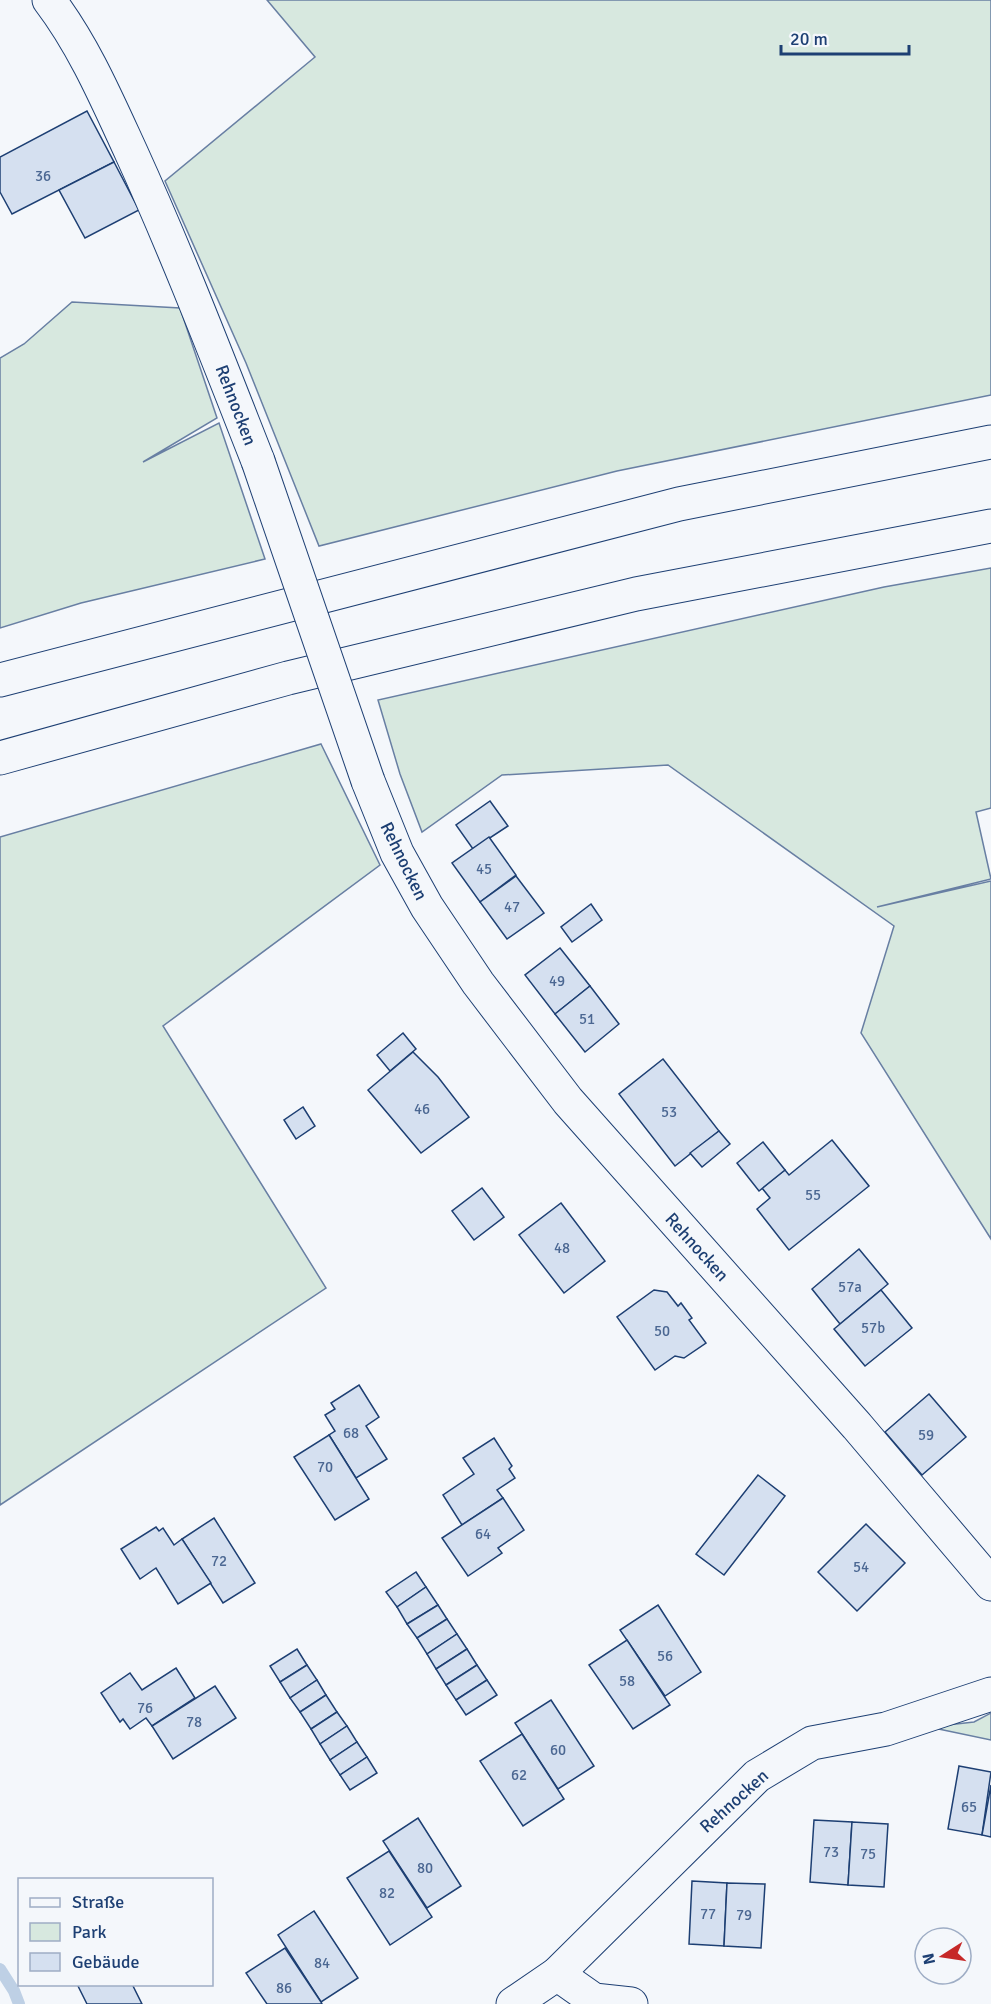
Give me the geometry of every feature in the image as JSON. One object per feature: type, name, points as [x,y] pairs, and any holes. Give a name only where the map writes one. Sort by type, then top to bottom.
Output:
[{"type":"main road","name":"Rehnocken","points":[[49,0],[68,25],[110,107],[163,222],[258,461],[368,781],[397,854],[427,907],[478,983],[568,1101],[857,1426],[991,1584]]},
{"type":"main road","points":[[0,680],[679,504],[991,442]]},
{"type":"main road","points":[[0,758],[288,678],[624,597],[991,526]]},
{"type":"main road","name":"Rehnocken","points":[[513,2004],[557,1974],[757,1776],[812,1743],[886,1729],[991,1694]]},
{"type":"main road","points":[[557,1974],[594,2000],[631,2004]]},
{"type":"green space","points":[[267,0],[991,0],[991,395],[617,471],[319,546],[246,363],[165,181],[315,57]]},
{"type":"green space","points":[[72,302],[180,308],[217,418],[143,462],[219,423],[265,559],[81,603],[0,628],[0,358],[24,344]]},
{"type":"green space","points":[[991,568],[991,808],[976,812],[991,879],[877,907],[991,881],[991,1239],[861,1033],[894,926],[668,765],[502,775],[422,832],[400,774],[378,700],[884,587]]},
{"type":"green space","points":[[321,744],[380,865],[163,1026],[326,1288],[0,1505],[0,837]]},
{"type":"green space","points":[[991,1713],[991,1740],[929,1727],[974,1722]]},
{"type":"building","points":[[87,111],[114,162],[12,214],[0,192],[0,157]]},
{"type":"building","points":[[114,162],[139,210],[85,238],[59,190]]},
{"type":"building","points":[[490,801],[508,826],[473,849],[456,825]]},
{"type":"building","points":[[489,837],[516,875],[480,902],[452,863]]},
{"type":"building","points":[[516,876],[544,913],[507,939],[480,902]]},
{"type":"building","points":[[591,904],[602,920],[572,942],[561,927]]},
{"type":"building","points":[[560,948],[590,986],[555,1014],[525,975]]},
{"type":"building","points":[[590,986],[619,1024],[585,1052],[555,1014]]},
{"type":"building","points":[[403,1033],[416,1049],[390,1071],[377,1055]]},
{"type":"building","points":[[413,1052],[438,1077],[469,1117],[421,1153],[368,1090]]},
{"type":"building","points":[[663,1059],[719,1131],[675,1166],[619,1094]]},
{"type":"building","points":[[303,1107],[315,1126],[296,1139],[284,1120]]},
{"type":"building","points":[[719,1131],[730,1144],[702,1167],[690,1153]]},
{"type":"building","points":[[832,1140],[869,1186],[789,1250],[757,1209],[770,1198],[762,1188],[785,1170],[789,1175]]},
{"type":"building","points":[[763,1142],[785,1170],[759,1191],[737,1163]]},
{"type":"building","points":[[482,1188],[504,1217],[474,1240],[452,1211]]},
{"type":"building","points":[[561,1203],[605,1261],[564,1293],[519,1235]]},
{"type":"building","points":[[859,1249],[888,1284],[840,1324],[812,1289]]},
{"type":"building","points":[[654,1290],[667,1292],[678,1306],[681,1303],[692,1318],[689,1320],[706,1343],[684,1358],[675,1356],[655,1370],[617,1317]]},
{"type":"building","points":[[881,1290],[912,1328],[865,1366],[834,1329]]},
{"type":"building","points":[[359,1385],[379,1417],[366,1426],[387,1459],[356,1478],[329,1435],[335,1431],[325,1415],[335,1409],[331,1403]]},
{"type":"building","points":[[929,1394],[966,1437],[922,1475],[885,1432]]},
{"type":"building","points":[[329,1435],[369,1499],[335,1520],[294,1457]]},
{"type":"building","points":[[494,1438],[512,1466],[509,1469],[515,1478],[497,1490],[503,1498],[462,1525],[443,1495],[474,1474],[463,1458]]},
{"type":"building","points":[[758,1475],[785,1496],[724,1575],[696,1554]]},
{"type":"building","points":[[503,1498],[524,1530],[498,1548],[502,1553],[468,1576],[442,1538]]},
{"type":"building","points":[[214,1518],[255,1583],[223,1603],[182,1539]]},
{"type":"building","points":[[866,1524],[905,1563],[857,1611],[818,1572]]},
{"type":"building","points":[[156,1527],[159,1531],[163,1528],[174,1545],[182,1539],[211,1583],[178,1604],[156,1568],[140,1579],[121,1549]]},
{"type":"building","points":[[416,1572],[426,1587],[397,1607],[386,1592]]},
{"type":"building","points":[[426,1587],[438,1605],[407,1624],[397,1607]]},
{"type":"building","points":[[438,1605],[447,1619],[417,1638],[407,1624]]},
{"type":"building","points":[[658,1605],[701,1672],[665,1696],[620,1630]]},
{"type":"building","points":[[447,1619],[457,1634],[427,1654],[417,1638]]},
{"type":"building","points":[[457,1634],[467,1649],[436,1669],[427,1654]]},
{"type":"building","points":[[627,1640],[670,1705],[633,1729],[589,1665]]},
{"type":"building","points":[[297,1649],[307,1665],[280,1682],[270,1666]]},
{"type":"building","points":[[467,1649],[477,1665],[446,1685],[436,1669]]},
{"type":"building","points":[[307,1665],[317,1680],[290,1698],[280,1682]]},
{"type":"building","points":[[477,1665],[487,1680],[456,1700],[446,1685]]},
{"type":"building","points":[[176,1668],[195,1698],[152,1726],[146,1718],[130,1729],[123,1719],[120,1722],[101,1693],[130,1673],[142,1690]]},
{"type":"building","points":[[317,1680],[326,1695],[300,1712],[290,1698]]},
{"type":"building","points":[[487,1680],[497,1695],[466,1715],[456,1700]]},
{"type":"building","points":[[215,1686],[236,1718],[173,1759],[152,1726]]},
{"type":"building","points":[[326,1695],[337,1712],[311,1729],[300,1712]]},
{"type":"building","points":[[551,1700],[594,1766],[558,1789],[515,1723]]},
{"type":"building","points":[[337,1712],[347,1726],[320,1744],[311,1729]]},
{"type":"building","points":[[347,1726],[357,1742],[330,1760],[320,1744]]},
{"type":"building","points":[[522,1734],[564,1799],[523,1826],[480,1761]]},
{"type":"building","points":[[357,1742],[367,1757],[340,1775],[330,1760]]},
{"type":"building","points":[[367,1757],[377,1773],[350,1790],[340,1775]]},
{"type":"building","points":[[959,1766],[991,1772],[982,1835],[948,1829]]},
{"type":"building","points":[[991,1785],[991,1837],[982,1835]]},
{"type":"building","points":[[418,1818],[461,1886],[427,1908],[383,1841]]},
{"type":"building","points":[[814,1820],[852,1822],[848,1885],[810,1882]]},
{"type":"building","points":[[852,1822],[888,1824],[884,1887],[848,1885]]},
{"type":"building","points":[[389,1851],[432,1917],[390,1945],[347,1878]]},
{"type":"building","points":[[692,1881],[727,1883],[724,1946],[689,1944]]},
{"type":"building","points":[[727,1883],[765,1884],[761,1948],[724,1946]]},
{"type":"building","points":[[314,1911],[358,1978],[321,2002],[278,1935]]},
{"type":"building","points":[[285,1948],[322,2004],[267,2004],[246,1973]]},
{"type":"building","points":[[78,1986],[133,1986],[142,2004],[87,2004]]},
{"type":"waterway","points":[[0,1969],[14,1991],[19,2004]]}]
